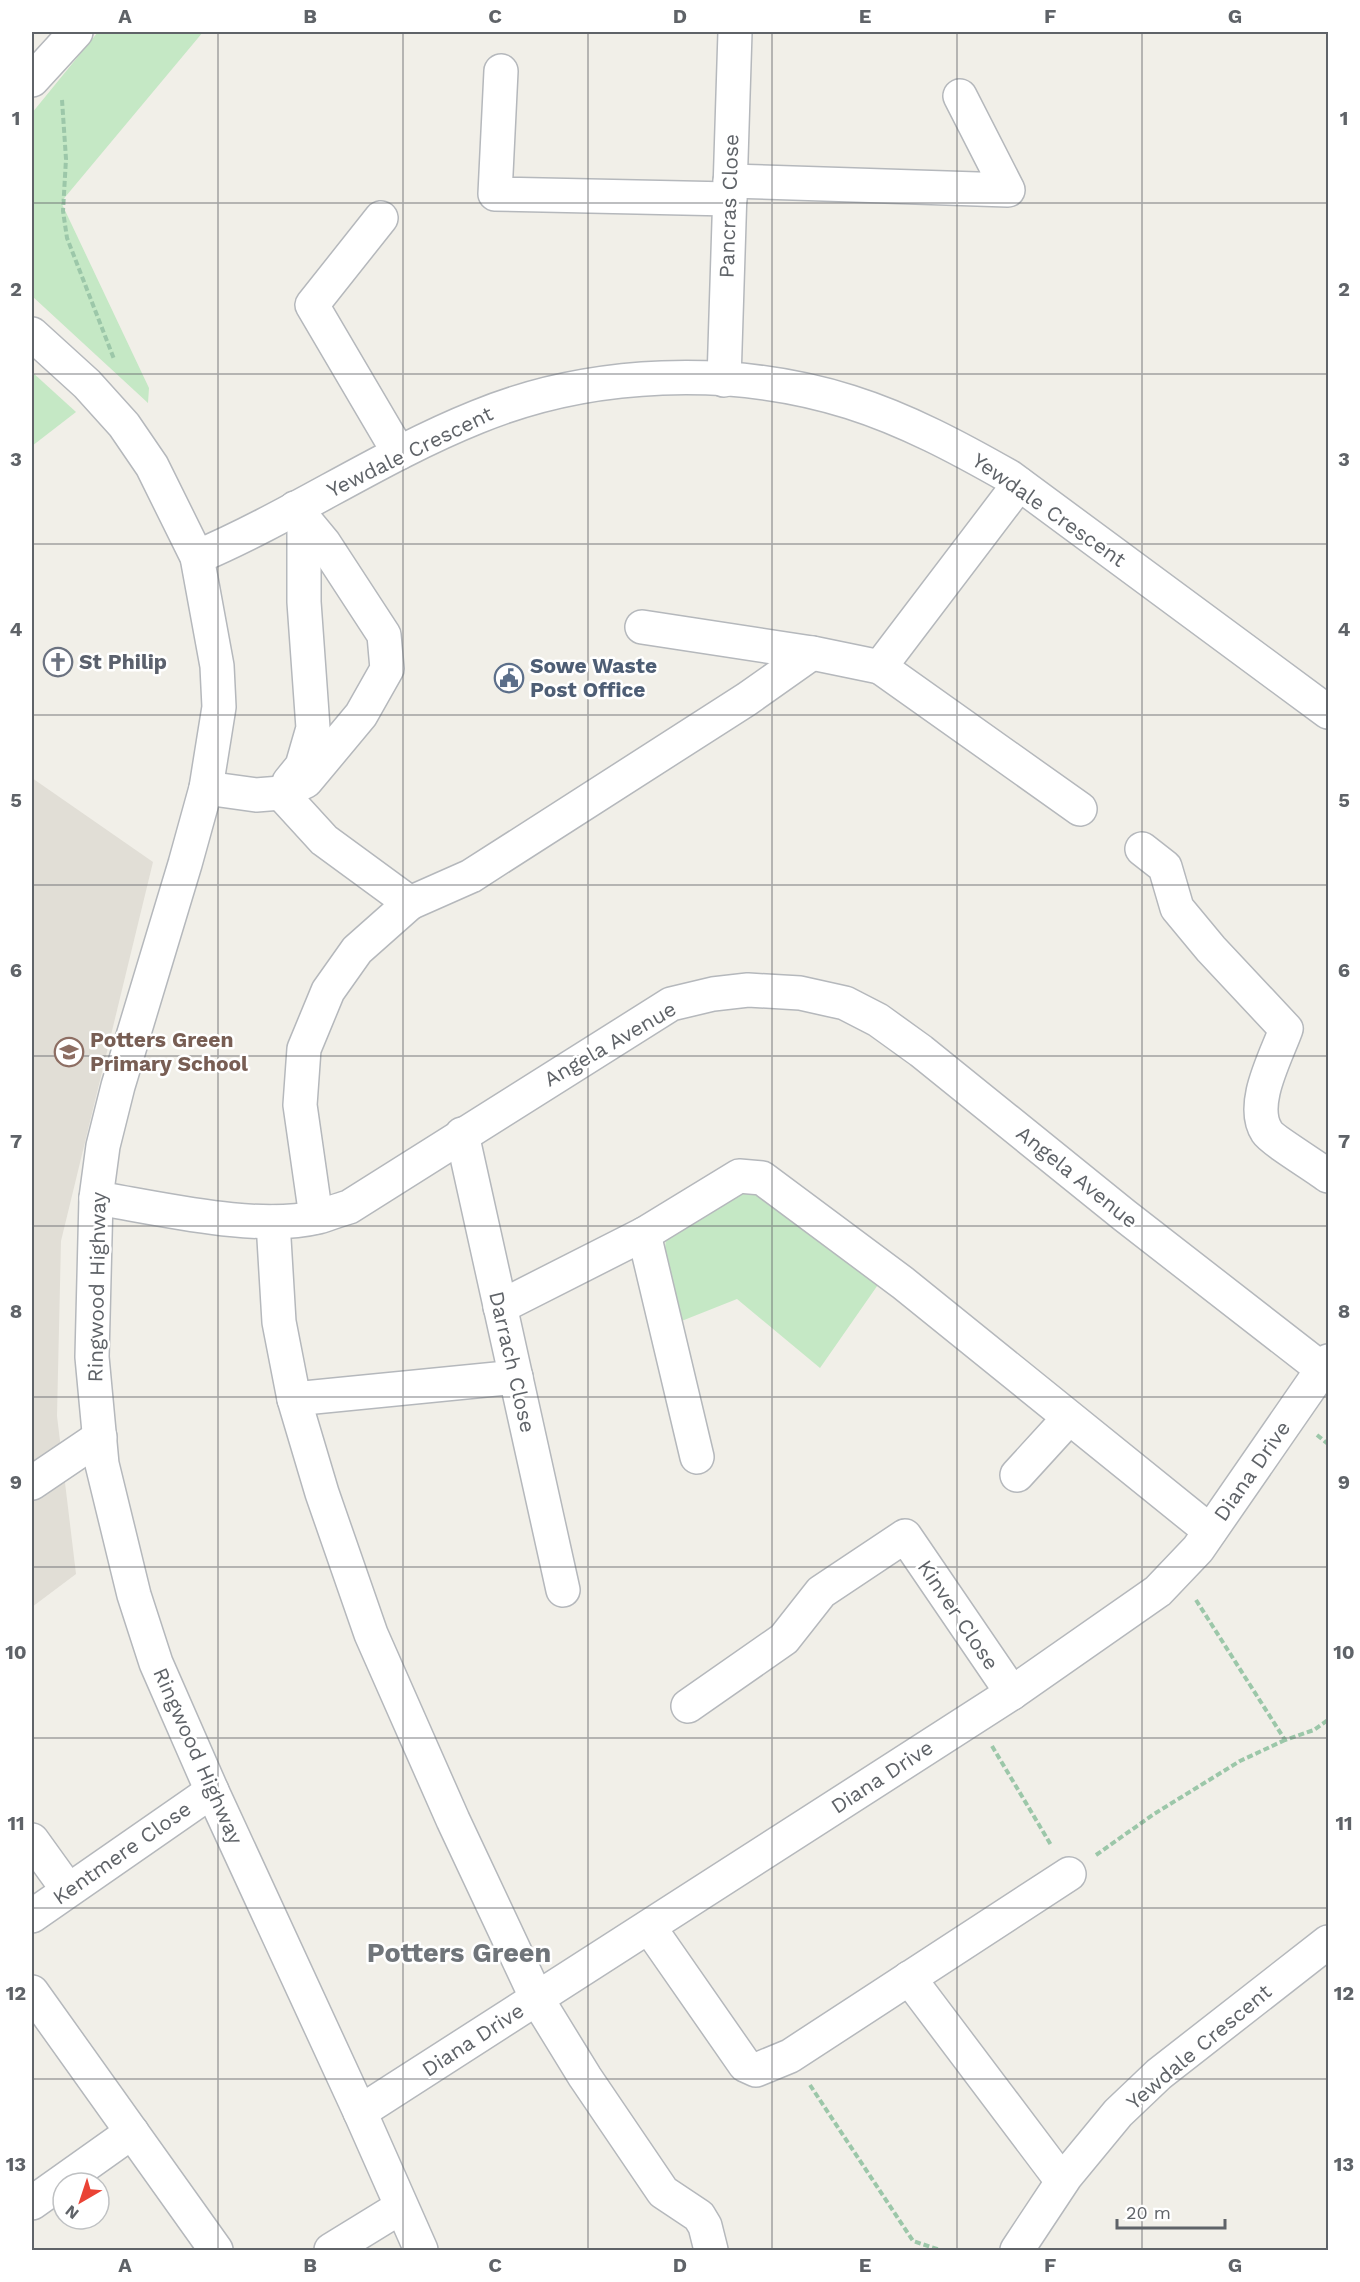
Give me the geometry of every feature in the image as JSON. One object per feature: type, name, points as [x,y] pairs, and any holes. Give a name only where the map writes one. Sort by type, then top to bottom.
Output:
[{"type":"street","points":[[37,74],[76,32]]},
{"type":"street","name":"Pancras Close","points":[[724,380],[735,32]]},
{"type":"street","points":[[501,71],[495,194],[730,190],[1008,190],[960,96]]},
{"type":"street","points":[[381,218],[312,305],[399,453]]},
{"type":"street","name":"Ringwood Highway","points":[[32,334],[87,384],[124,425],[152,466],[197,557],[216,654],[219,707],[206,789],[186,864],[117,1086],[103,1146],[96,1198],[92,1357],[102,1464],[156,1663],[421,2250]]},
{"type":"street","name":"Yewdale Crescent","points":[[197,557],[300,514],[399,453],[477,416],[555,391],[618,381],[672,378],[724,380],[790,388],[849,402],[908,423],[962,450],[1019,484],[1329,712]]},
{"type":"street","points":[[880,667],[1019,484]]},
{"type":"street","points":[[281,793],[302,766],[313,728],[300,514]]},
{"type":"street","points":[[206,789],[256,795],[281,793],[306,781],[362,716],[387,669],[384,635],[324,543],[300,514]]},
{"type":"street","points":[[642,627],[812,653],[880,667],[1080,809]]},
{"type":"street","points":[[316,1217],[300,1105],[304,1049],[328,991],[357,950],[410,903],[471,876],[747,699],[812,653]]},
{"type":"street","points":[[281,793],[324,840],[410,903]]},
{"type":"street","points":[[1142,849],[1165,867],[1177,908],[1286,1029],[1259,1108],[1268,1133],[1329,1176]]},
{"type":"street","name":"Angela Avenue","points":[[96,1198],[237,1220],[273,1222],[316,1217],[349,1207],[671,1004],[713,994],[748,990],[800,993],[845,1003],[878,1020],[921,1051],[1124,1215],[1325,1365]]},
{"type":"street","name":"Darrach Close","points":[[462,1134],[562,1590]]},
{"type":"street","points":[[500,1307],[644,1234],[739,1176],[762,1179],[903,1283],[1210,1531]]},
{"type":"street","points":[[273,1222],[279,1322],[294,1399],[322,1493],[371,1634],[453,1820],[537,1999],[585,2077],[605,2103],[663,2192],[699,2216],[705,2226],[711,2250]]},
{"type":"street","points":[[644,1234],[697,1457]]},
{"type":"street","name":"Diana Drive","points":[[360,2112],[1012,1693],[1158,1591],[1176,1573],[1210,1531],[1325,1365]]},
{"type":"street","points":[[294,1399],[516,1377]]},
{"type":"street","points":[[1017,1475],[1069,1418]]},
{"type":"street","points":[[32,1483],[100,1437]]},
{"type":"street","name":"Kinver Close","points":[[688,1706],[784,1639],[821,1592],[905,1536],[1012,1693]]},
{"type":"street","name":"Kentmere Close","points":[[32,1916],[212,1791]]},
{"type":"street","points":[[32,1840],[68,1890]]},
{"type":"street","points":[[649,1927],[745,2065],[756,2070],[790,2056],[1069,1874]]},
{"type":"street","name":"Yewdale Crescent","points":[[1017,2250],[1062,2181],[1118,2113],[1159,2074],[1329,1941]]},
{"type":"street","points":[[909,1978],[1062,2181]]},
{"type":"street","points":[[32,1992],[216,2250]]},
{"type":"street","points":[[32,2203],[132,2132]]},
{"type":"street","points":[[331,2250],[401,2207]]},
{"type":"path","points":[[37,74],[61,85],[66,159],[63,211],[67,238],[116,365]]},
{"type":"path","points":[[1176,1573],[1193,1595],[1285,1740]]},
{"type":"path","points":[[990,1742],[1069,1874],[1154,1814],[1240,1761],[1285,1740],[1314,1730],[1329,1720]]},
{"type":"path","points":[[790,2056],[913,2241],[940,2250]]},
{"type":"shaded area","name":"Potters Green Primary School","points":[[32,778],[153,862],[61,1241],[57,1416],[76,1574],[32,1607]]},
{"type":"green space","points":[[98,32],[203,32],[61,202],[149,388],[148,403],[32,296],[32,113]]},
{"type":"green space","points":[[32,372],[76,412],[32,446]]},
{"type":"green space","points":[[721,1191],[770,1196],[882,1279],[820,1368],[737,1299],[674,1324],[663,1271],[667,1227]]},
{"type":"place","name":"St Philip","points":[[58,662]]},
{"type":"place","name":"Sowe Waste Post Office","points":[[509,678]]},
{"type":"place","name":"Potters Green Primary School","points":[[69,1052]]},
{"type":"district","name":"Potters Green","points":[[459,1953]]}]
